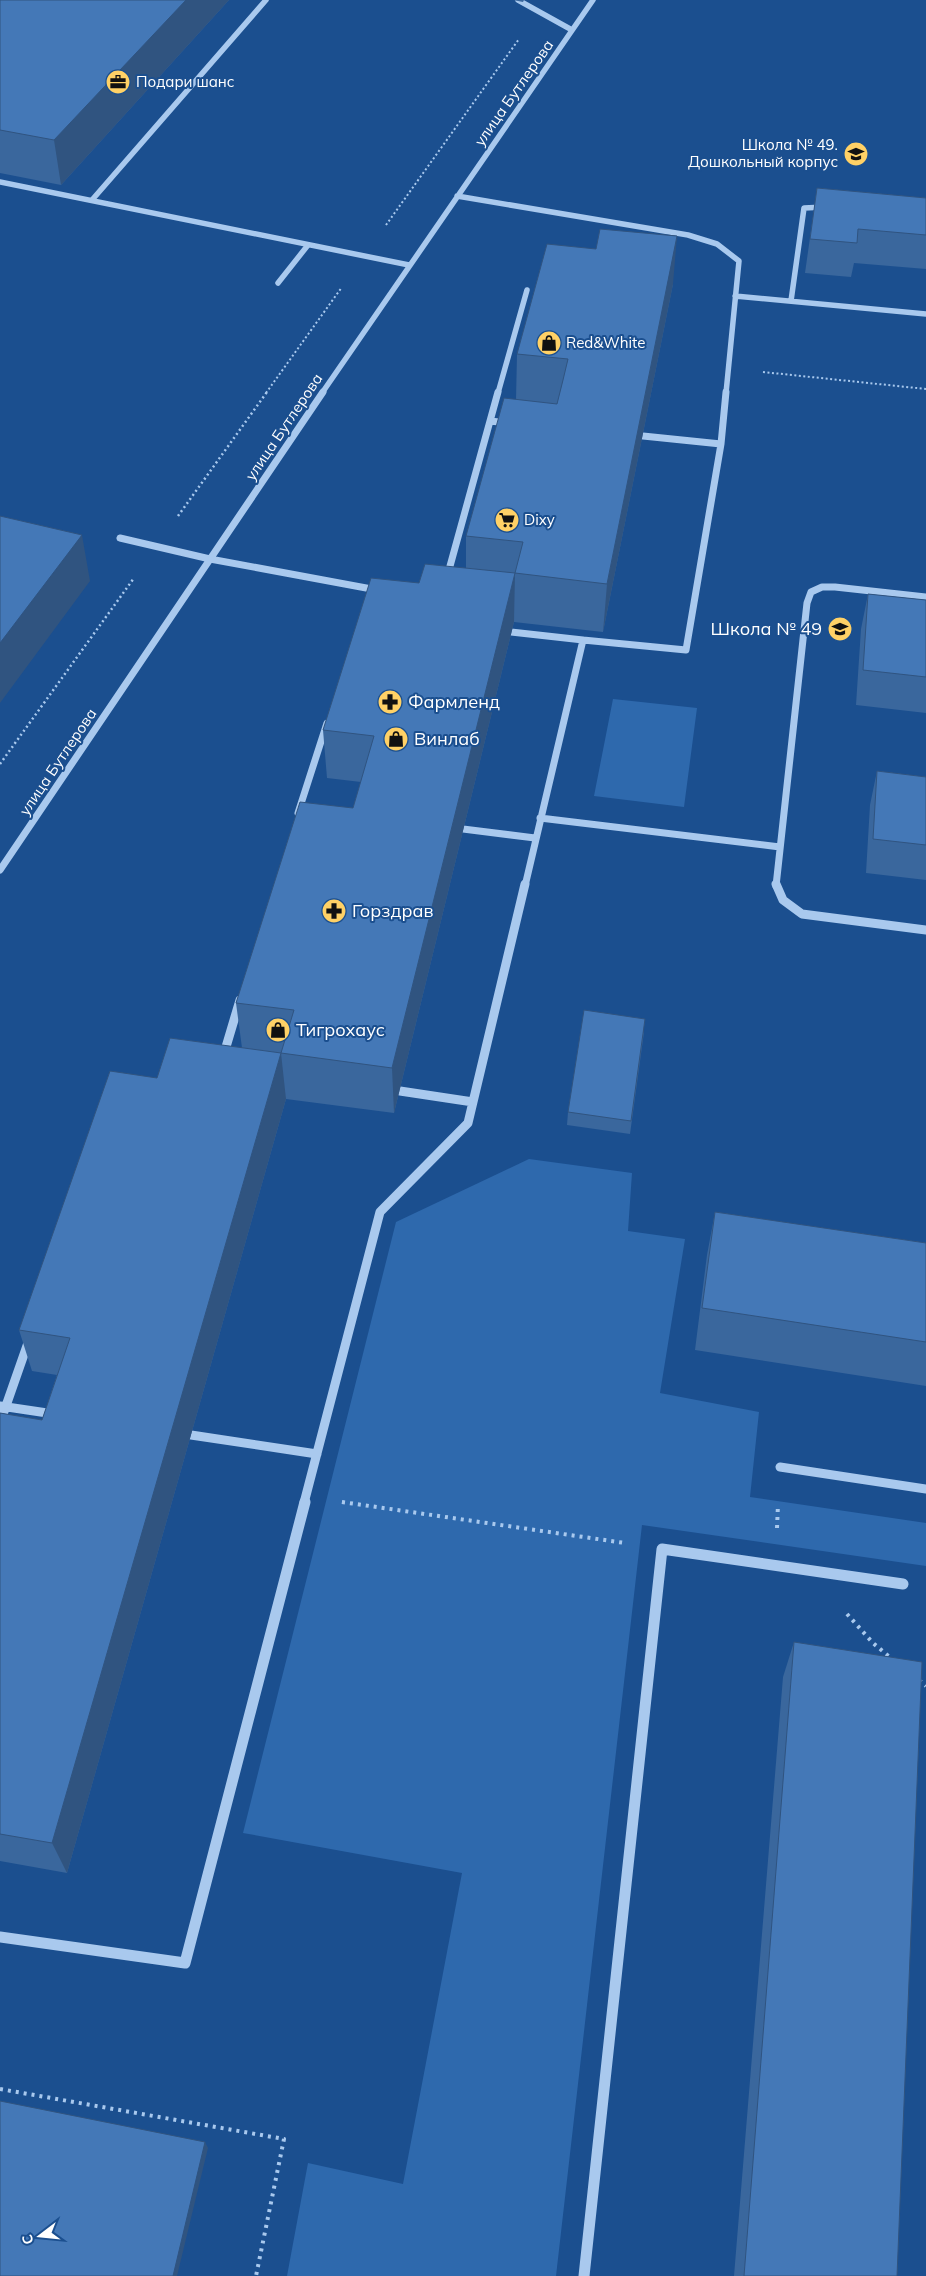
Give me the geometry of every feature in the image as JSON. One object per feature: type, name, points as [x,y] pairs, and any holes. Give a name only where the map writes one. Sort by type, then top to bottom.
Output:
[{"type":"street","points":[[92,200],[266,0]]},
{"type":"street","points":[[518,0],[572,30]]},
{"type":"street","name":"улица Бутлерова","points":[[0,870],[409,266],[593,0]]},
{"type":"street","points":[[0,182],[409,266]]},
{"type":"street","points":[[457,196],[688,235],[717,244],[739,261],[721,444],[686,650],[511,632]]},
{"type":"street","points":[[735,296],[791,301],[804,208],[813,206],[832,207]]},
{"type":"street","points":[[278,283],[308,245]]},
{"type":"street","points":[[444,588],[527,290]]},
{"type":"street","points":[[490,421],[517,424]]},
{"type":"street","points":[[643,436],[721,444]]},
{"type":"street","points":[[120,538],[368,594],[387,592]]},
{"type":"street","points":[[926,597],[835,587],[822,587],[811,592],[806,603],[776,887],[783,900],[802,914],[926,930]]},
{"type":"street","points":[[0,1937],[185,1963],[380,1212],[468,1124],[583,640]]},
{"type":"street","points":[[297,818],[329,717]]},
{"type":"street","points":[[300,809],[310,810]]},
{"type":"street","points":[[540,818],[780,847]]},
{"type":"street","points":[[463,829],[535,838]]},
{"type":"street","points":[[219,1067],[242,993]]},
{"type":"street","points":[[400,1092],[473,1102]]},
{"type":"street","points":[[0,1423],[3,1406],[32,1332]]},
{"type":"street","points":[[3,1406],[60,1415]]},
{"type":"street","points":[[191,1435],[317,1454]]},
{"type":"street","points":[[780,1467],[926,1489]]},
{"type":"lane","points":[[791,301],[926,314]]},
{"type":"lane","points":[[584,2276],[662,1549],[903,1584]]},
{"type":"path","points":[[0,764],[523,32]]},
{"type":"path","points":[[797,375],[926,389]]},
{"type":"path","points":[[775,1566],[780,1467]]},
{"type":"path","points":[[306,1496],[662,1549]]},
{"type":"path","points":[[806,1570],[873,1643],[896,1661]]},
{"type":"path","points":[[918,1679],[926,1686]]},
{"type":"path","points":[[0,2089],[284,2139],[256,2276]]},
{"type":"shaded area","points":[[613,699],[697,708],[684,807],[594,796]]},
{"type":"shaded area","points":[[529,1159],[632,1173],[628,1231],[685,1239],[660,1393],[759,1412],[750,1497],[926,1523],[926,1566],[642,1525],[556,2276],[287,2276],[308,2163],[403,2184],[462,1873],[243,1833],[396,1222]]},
{"type":"building","points":[[0,0],[186,0],[54,140],[0,130]]},
{"type":"building","points":[[817,188],[926,198],[926,235],[858,229],[857,243],[810,239]]},
{"type":"building","points":[[600,229],[677,236],[607,584],[515,573],[523,542],[466,536],[504,398],[557,404],[568,359],[517,354],[547,244],[596,249]]},
{"type":"building","points":[[0,516],[82,535],[0,643]]},
{"type":"building","points":[[425,564],[515,573],[392,1068],[281,1053],[294,1010],[236,1003],[300,802],[353,808],[374,736],[323,730],[371,578],[419,583]]},
{"type":"building","points":[[868,594],[926,600],[926,677],[863,670]]},
{"type":"building","points":[[877,771],[926,777],[926,845],[873,839]]},
{"type":"building","points":[[584,1010],[645,1019],[631,1121],[568,1112]]},
{"type":"building","points":[[170,1038],[281,1053],[52,1843],[0,1834],[0,1413],[42,1420],[70,1338],[19,1330],[110,1071],[157,1078]]},
{"type":"building","points":[[715,1212],[926,1243],[926,1342],[702,1308]]},
{"type":"building","points":[[794,1642],[922,1662],[897,2276],[744,2276]]},
{"type":"building","points":[[0,2101],[205,2142],[173,2276],[0,2276]]},
{"type":"place","name":"Подари шанс","points":[[118,82]]},
{"type":"place","name":"Школа № 49. Дошкольный корпус","points":[[856,154]]},
{"type":"place","name":"Red&White","points":[[549,343]]},
{"type":"place","name":"Dixy","points":[[507,520]]},
{"type":"place","name":"Школа № 49","points":[[840,629]]},
{"type":"place","name":"Фармленд","points":[[390,702]]},
{"type":"place","name":"Винлаб","points":[[396,739]]},
{"type":"place","name":"Горздрав","points":[[334,911]]},
{"type":"place","name":"Тигрохаус","points":[[278,1030]]}]
